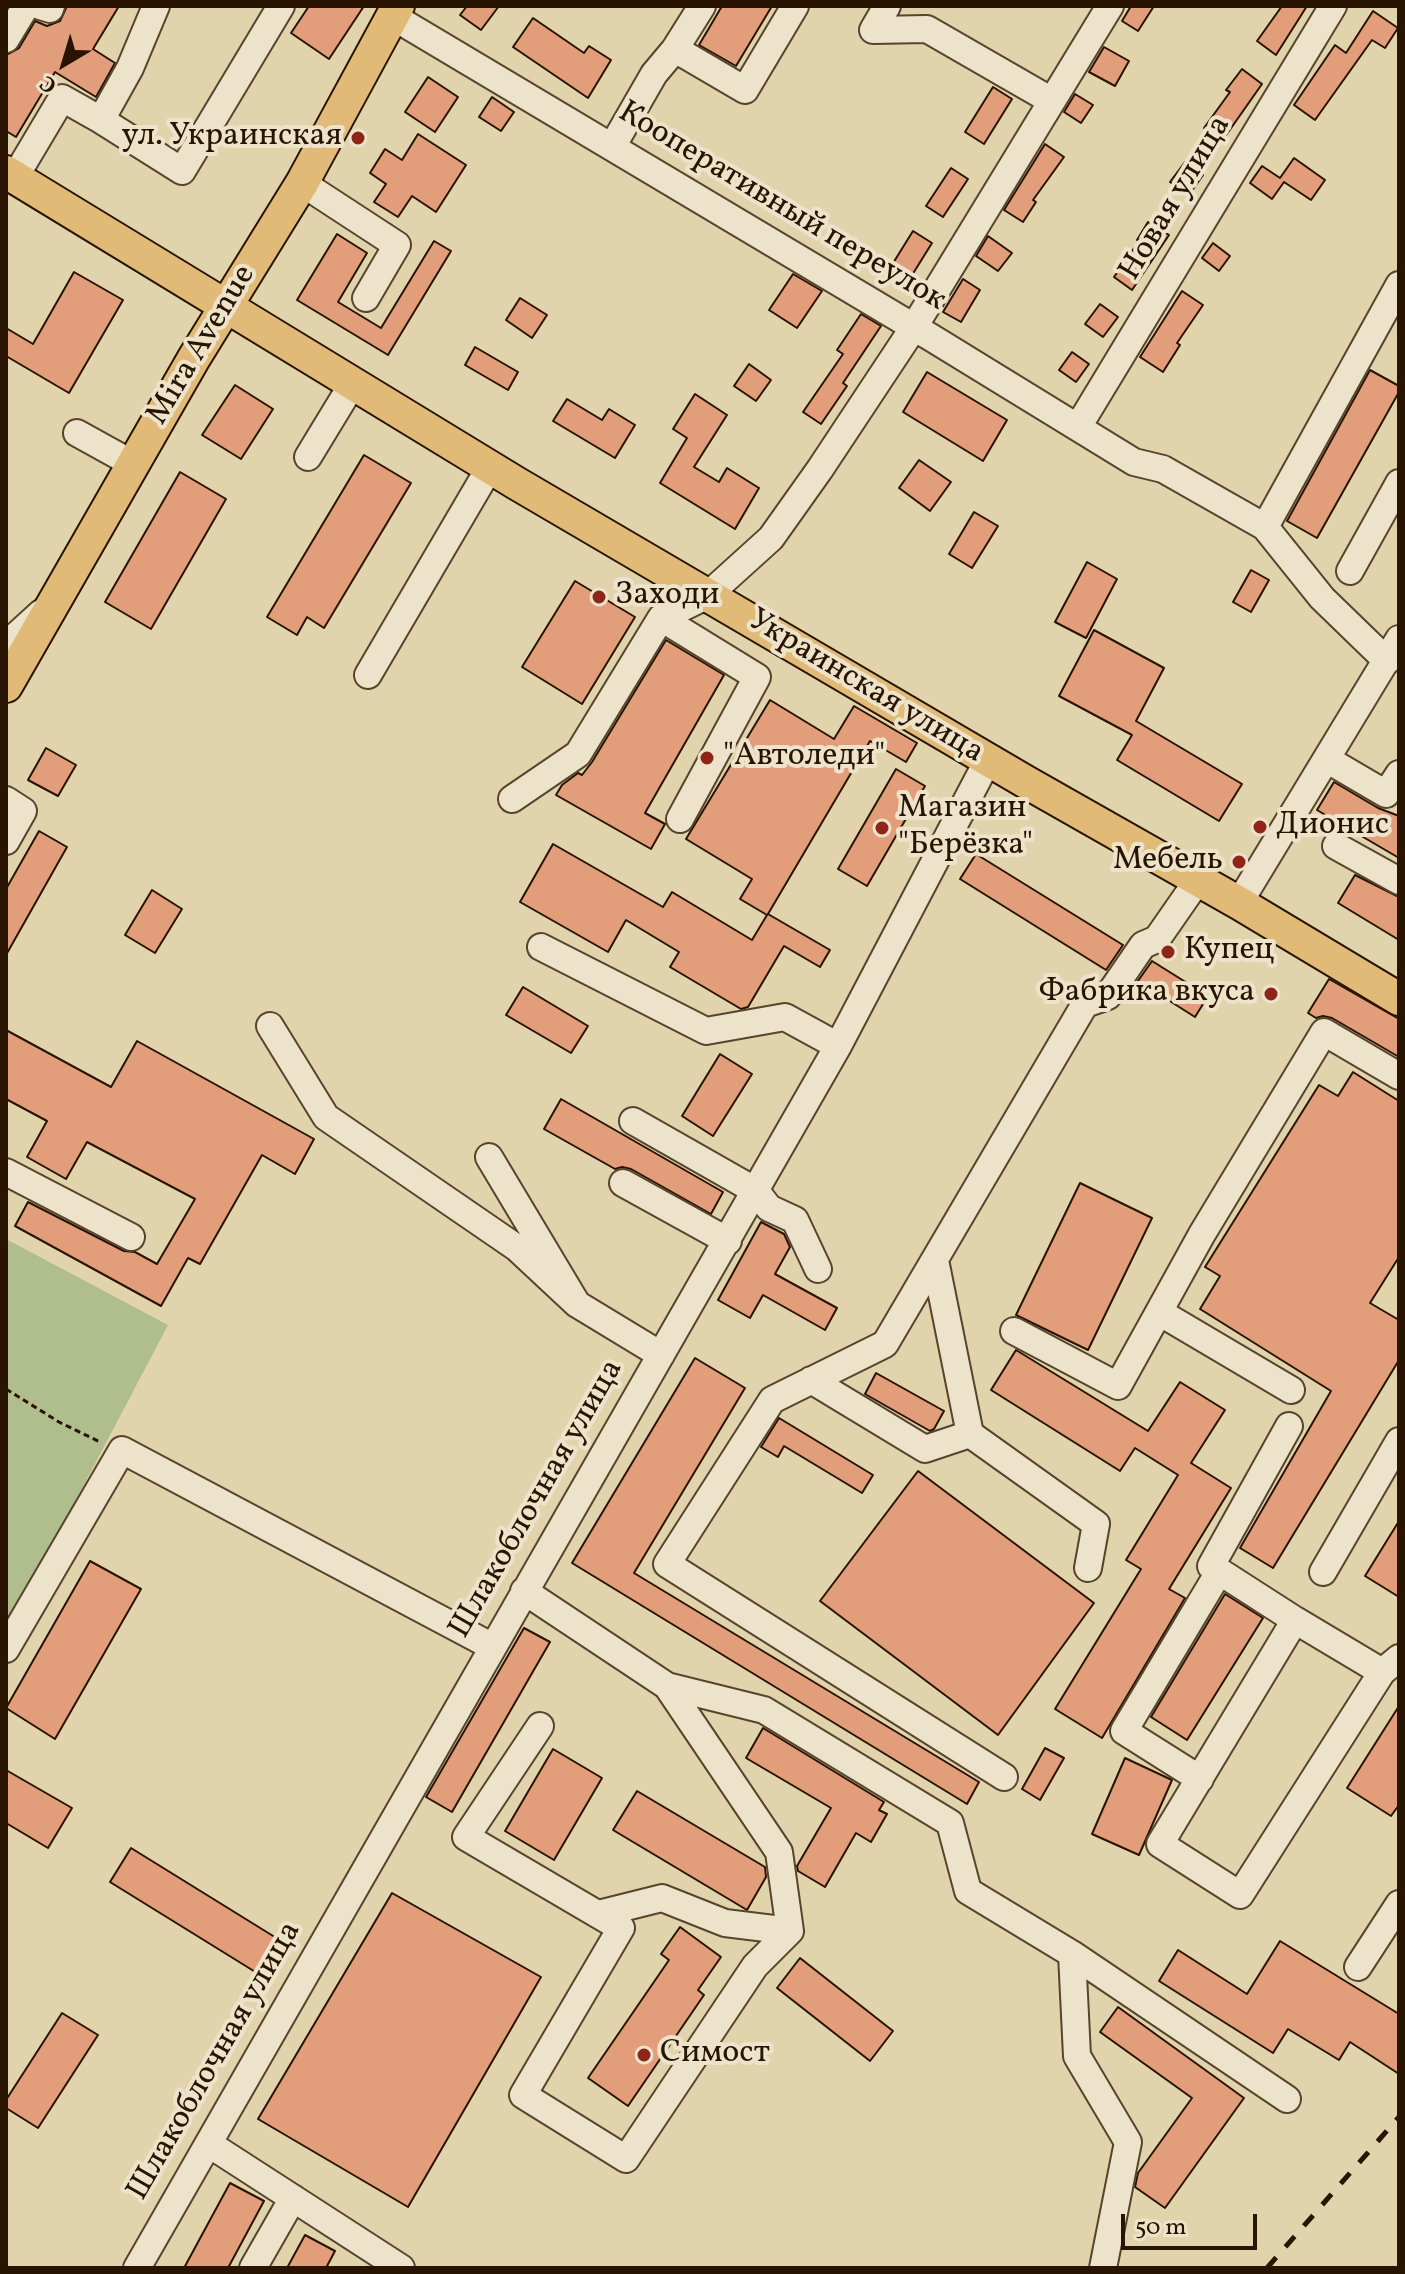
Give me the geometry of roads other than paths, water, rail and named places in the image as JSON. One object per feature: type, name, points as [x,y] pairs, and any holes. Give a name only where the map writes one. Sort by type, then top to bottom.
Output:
[{"type":"main road","name":"Mira Avenue","points":[[6,686],[226,305],[302,183],[395,11]]},
{"type":"main road","name":"Украинская улица","points":[[10,174],[490,467],[1399,999]]},
{"type":"street","points":[[6,39],[26,6]]},
{"type":"street","points":[[40,6],[50,9],[51,6]]},
{"type":"street","points":[[101,120],[130,68],[156,6]]},
{"type":"street","points":[[10,174],[62,98],[182,171],[281,6]]},
{"type":"street","points":[[612,147],[654,74],[675,49],[702,6]]},
{"type":"street","points":[[675,49],[745,90],[795,6]]},
{"type":"street","points":[[887,6],[873,30],[927,29],[1052,101]]},
{"type":"street","points":[[512,799],[578,754],[661,618],[708,595],[771,538],[914,327],[1110,6]]},
{"type":"street","name":"Новая улица","points":[[1078,427],[1333,6]]},
{"type":"street","name":"Кооперативный переулок","points":[[395,11],[612,147],[1134,462],[1163,469],[1265,527]]},
{"type":"street","points":[[302,183],[397,245],[366,298]]},
{"type":"street","points":[[1239,903],[1393,650],[1322,598],[1265,527],[1399,285]]},
{"type":"street","points":[[308,457],[353,383]]},
{"type":"street","points":[[77,433],[133,464]]},
{"type":"street","points":[[368,675],[490,467]]},
{"type":"street","points":[[1350,571],[1399,483]]},
{"type":"street","points":[[6,645],[53,603]]},
{"type":"street","points":[[661,618],[757,677],[680,819]]},
{"type":"street","name":"Шлакоблочная улица","points":[[137,2268],[728,1241],[838,1046],[988,760]]},
{"type":"street","points":[[1328,760],[1395,790]]},
{"type":"street","points":[[6,800],[23,811],[6,841]]},
{"type":"street","points":[[1336,846],[1399,881]]},
{"type":"street","points":[[1004,1777],[667,1564],[772,1400],[885,1344],[1085,1004],[1108,996],[1143,945],[1157,939],[1198,880]]},
{"type":"street","points":[[541,947],[706,1031],[785,1017],[838,1046]]},
{"type":"street","points":[[270,1026],[326,1117],[517,1248],[577,1304],[661,1355]]},
{"type":"street","points":[[1014,1331],[1118,1386],[1202,1234],[1324,1032],[1399,1076]]},
{"type":"street","points":[[633,1121],[756,1191],[769,1208],[795,1220],[818,1269]]},
{"type":"street","points":[[489,1157],[577,1304]]},
{"type":"street","points":[[6,1172],[131,1237]]},
{"type":"street","points":[[623,1183],[728,1241]]},
{"type":"street","points":[[935,1260],[970,1434],[1096,1524],[1088,1568]]},
{"type":"street","points":[[1159,1312],[1291,1390]]},
{"type":"street","points":[[811,1380],[925,1449],[970,1434]]},
{"type":"street","points":[[1289,1426],[1211,1566],[1295,1620],[1390,1665],[1240,1895],[1160,1844],[1295,1620]]},
{"type":"street","points":[[1323,1572],[1399,1441]]},
{"type":"street","points":[[6,1649],[122,1450],[493,1647]]},
{"type":"street","points":[[1200,1779],[1124,1731],[1219,1572]]},
{"type":"street","points":[[524,1591],[667,1686],[764,1710],[950,1823],[968,1891],[1072,1954],[1287,2099]]},
{"type":"street","points":[[667,1686],[779,1852],[790,1931]]},
{"type":"street","points":[[540,1726],[466,1837],[621,1928],[523,2095],[626,2159],[755,1966],[790,1931]]},
{"type":"street","points":[[598,1914],[662,1898],[725,1923],[790,1931]]},
{"type":"street","points":[[1358,1967],[1399,1904]]},
{"type":"street","points":[[1072,1954],[1077,2056],[1128,2142],[1103,2268]]},
{"type":"street","points":[[209,2144],[401,2268]]},
{"type":"street","points":[[253,2268],[293,2198]]},
{"type":"railway","points":[[1267,2268],[1399,2117]]},
{"type":"place","name":"ул. Украинская","points":[[358,138]]},
{"type":"place","name":"Заходи","points":[[599,597]]},
{"type":"place","name":"\"Автоледи\"","points":[[707,758]]},
{"type":"place","name":"Дионис","points":[[1260,827]]},
{"type":"place","name":"Магазин \"Берёзка\"","points":[[882,828]]},
{"type":"place","name":"Мебель","points":[[1239,862]]},
{"type":"place","name":"Купец","points":[[1168,952]]},
{"type":"place","name":"Фабрика вкуса","points":[[1271,994]]},
{"type":"place","name":"Симост","points":[[644,2055]]}]
